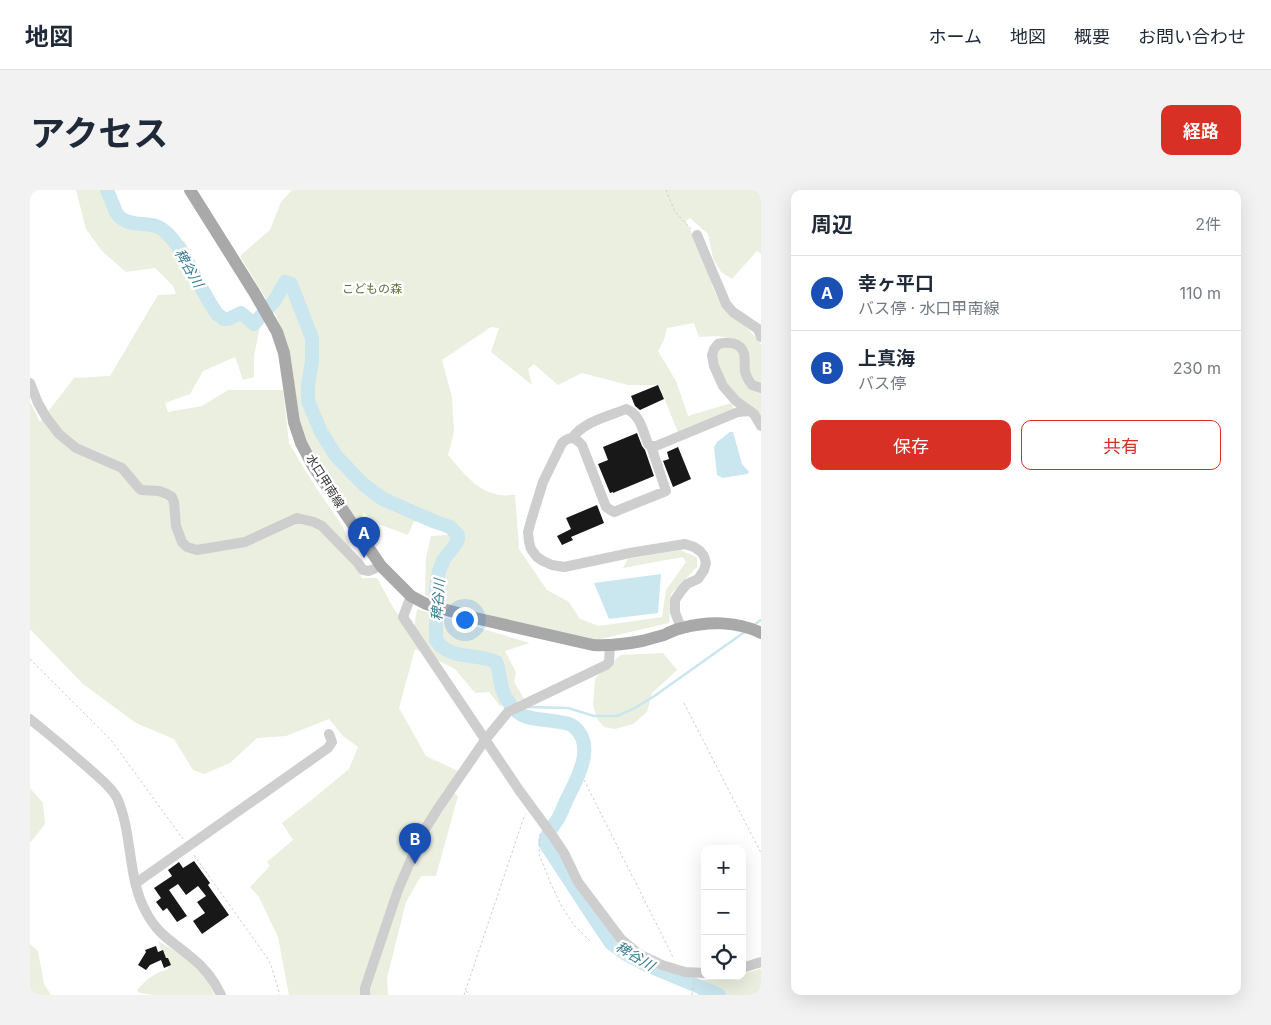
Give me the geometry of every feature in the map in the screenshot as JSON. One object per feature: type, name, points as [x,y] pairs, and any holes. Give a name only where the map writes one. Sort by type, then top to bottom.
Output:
[{"type":"main road","name":"水口甲南線","points":[[190,190],[277,332],[284,353],[294,422],[301,443],[313,466],[381,566],[411,596],[426,604],[450,612],[587,644],[610,646],[640,641],[681,628],[706,624],[721,623],[753,630]]},
{"type":"street","points":[[697,235],[726,304],[733,312],[758,330],[761,337]]},
{"type":"street","points":[[761,388],[752,386],[748,379],[743,351],[738,345],[731,342],[718,344],[712,355],[714,366],[724,386],[736,401],[754,414],[761,426]]},
{"type":"street","points":[[30,384],[46,418],[70,444],[122,468],[141,490],[159,491],[172,497],[178,533],[182,542],[187,547],[197,550],[245,542],[297,518],[322,526],[363,570],[369,571],[381,566]]},
{"type":"street","points":[[572,438],[585,425],[626,409],[632,411],[637,416],[648,444],[651,446],[666,491],[614,512],[606,507],[582,445],[578,439],[566,440],[562,443],[543,482],[530,521],[528,532],[531,549],[544,561],[552,565],[564,566],[685,544],[694,546],[700,550],[706,563],[698,579],[687,584],[675,600],[675,612],[681,628]]},
{"type":"street","points":[[651,446],[663,444],[738,412],[750,411]]},
{"type":"street","points":[[411,596],[403,617],[485,740],[564,853],[578,882],[621,939],[650,960],[681,970],[701,972]]},
{"type":"street","points":[[365,995],[365,988],[398,890],[422,834],[485,740],[508,712],[606,665],[609,662],[610,646]]},
{"type":"street","points":[[30,719],[106,784],[116,796],[126,827],[139,898],[153,924],[161,934],[191,956],[202,967],[211,977],[221,995]]},
{"type":"street","points":[[136,883],[328,748],[332,742],[329,734]]},
{"type":"street","points":[[746,967],[761,962]]},
{"type":"path","points":[[666,190],[675,212],[697,235]]},
{"type":"path","points":[[30,659],[111,740],[272,964],[280,995]]},
{"type":"path","points":[[684,703],[761,853]]},
{"type":"path","points":[[584,780],[681,970]]},
{"type":"path","points":[[464,995],[524,816],[526,811],[532,807]]},
{"type":"path","points":[[547,828],[539,842],[539,854],[543,865],[562,907],[574,926],[591,942]]},
{"type":"path","points":[[692,995],[694,981]]},
{"type":"path","points":[[466,991],[470,995]]},
{"type":"green space","points":[[76,190],[110,190],[118,219],[185,242],[227,322],[258,313],[261,322],[254,356],[254,377],[243,380],[235,357],[203,371],[190,394],[165,403],[168,412],[202,406],[228,390],[283,390],[289,443],[311,480],[343,527],[362,578],[377,578],[394,609],[413,635],[417,609],[530,643],[505,651],[516,672],[514,682],[524,699],[500,706],[489,692],[475,693],[455,669],[415,649],[399,708],[426,756],[460,772],[450,790],[458,796],[436,876],[421,876],[406,902],[387,978],[388,995],[289,995],[278,937],[259,897],[250,887],[270,866],[267,862],[293,840],[282,823],[349,769],[358,747],[343,736],[329,719],[286,736],[257,738],[230,763],[204,774],[193,770],[174,739],[136,723],[83,684],[30,629],[30,402],[40,422],[74,378],[110,376],[158,295],[176,294],[173,286],[155,268],[126,272],[102,251],[86,229]]},
{"type":"green space","name":"こどもの森","points":[[292,190],[761,190],[761,254],[757,251],[732,279],[721,272],[713,258],[708,234],[690,218],[686,221],[711,275],[712,286],[721,305],[748,329],[761,345],[761,385],[749,379],[735,339],[718,336],[699,337],[694,323],[667,328],[664,340],[658,351],[676,381],[688,416],[731,403],[735,411],[679,435],[659,385],[628,385],[582,373],[558,385],[534,364],[528,369],[532,385],[491,352],[499,328],[491,327],[442,360],[452,397],[454,432],[448,455],[476,485],[491,493],[515,495],[519,549],[547,590],[569,602],[580,619],[599,626],[662,617],[666,590],[686,562],[683,557],[623,568],[628,559],[680,550],[697,557],[697,567],[671,594],[669,623],[596,640],[492,620],[425,595],[426,557],[431,536],[448,535],[447,528],[414,521],[408,535],[381,525],[364,513],[356,524],[316,462],[302,433],[288,346],[276,315],[240,256],[270,230],[281,202]]},
{"type":"green space","points":[[723,346],[735,346],[741,355],[747,384],[757,392],[761,392],[761,419],[733,394],[714,358],[717,351]]},
{"type":"green space","points":[[663,653],[677,670],[652,693],[647,712],[633,724],[615,729],[604,727],[598,720],[593,705],[595,679],[621,655]]},
{"type":"green space","points":[[30,788],[43,803],[45,824],[30,843]]},
{"type":"green space","points":[[158,941],[196,963],[207,978],[214,995],[154,995],[140,993],[137,990],[144,983],[155,975],[167,970],[169,965]]},
{"type":"green space","points":[[30,944],[38,951],[44,984],[51,995],[30,995]]},
{"type":"green space","points":[[761,969],[761,995],[698,995],[698,981],[746,980],[746,973]]},
{"type":"water","points":[[730,432],[733,432],[742,464],[749,472],[723,478],[717,475],[714,447],[717,442]]},
{"type":"water","points":[[661,574],[658,613],[609,619],[594,583]]},
{"type":"building","points":[[658,385],[664,399],[640,410],[635,406],[631,396]]},
{"type":"building","points":[[637,433],[654,476],[610,493],[598,464],[608,460],[603,447]]},
{"type":"building","points":[[678,447],[691,479],[673,487],[663,461],[669,459],[667,452]]},
{"type":"building","points":[[597,505],[604,523],[571,537],[573,540],[562,545],[557,536],[571,529],[566,518]]},
{"type":"building","points":[[194,861],[229,915],[202,934],[193,921],[205,913],[197,902],[206,896],[198,886],[186,895],[178,884],[169,890],[187,916],[177,922],[167,908],[163,911],[156,902],[161,898],[154,888],[172,876],[168,870],[179,862],[183,868]]},
{"type":"building","points":[[156,946],[158,952],[163,950],[171,965],[164,968],[161,960],[150,965],[146,970],[138,965],[146,952],[145,950]]},
{"type":"waterway","name":"稗谷川","points":[[107,190],[116,212],[124,220],[156,226],[171,237],[217,314],[224,319],[241,313],[254,324],[275,300],[285,282],[291,284],[312,338],[308,401],[321,432],[336,456],[364,485],[383,499],[450,527],[458,535],[455,545],[444,559],[439,571],[436,589],[436,640],[448,651],[496,662],[504,694],[517,712],[529,718],[570,724],[580,734],[584,743],[583,762],[580,772],[545,843],[611,943],[626,954],[647,965],[719,995]]},
{"type":"waterway","points":[[754,625],[761,620]]},
{"type":"waterway","points":[[528,707],[568,708],[594,716],[617,716],[653,697],[746,631]]},
{"type":"place","name":"幸ヶ平口","points":[[364,558]]},
{"type":"place","name":"上真海","points":[[415,864]]}]
